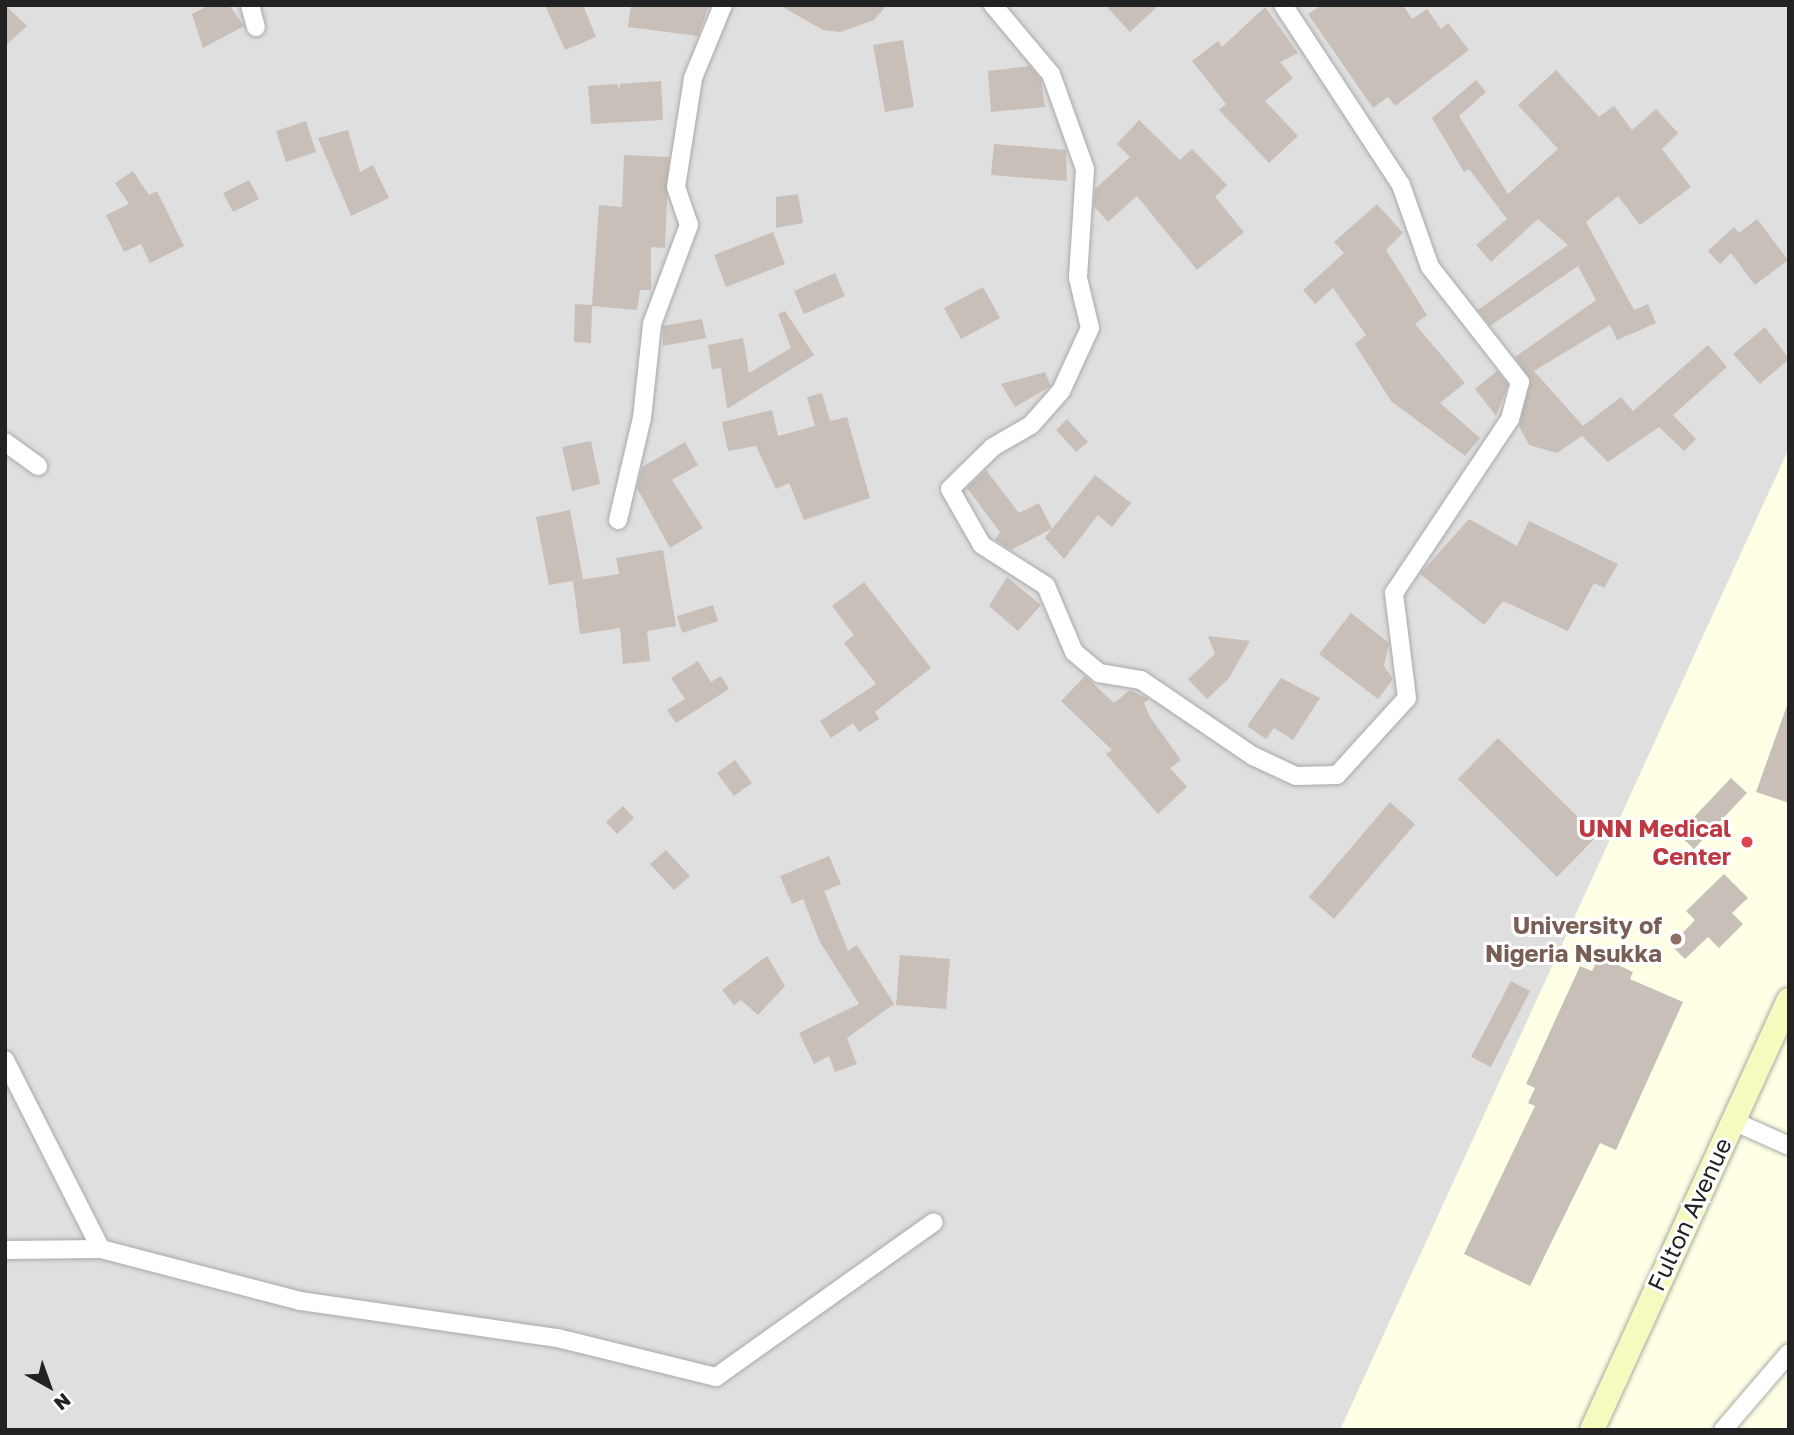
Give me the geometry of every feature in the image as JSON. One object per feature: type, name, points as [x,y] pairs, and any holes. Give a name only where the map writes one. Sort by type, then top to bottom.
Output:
[{"type":"street","points":[[250,5],[256,27]]},
{"type":"street","points":[[618,520],[642,418],[652,324],[689,225],[676,187],[693,78],[723,5]]},
{"type":"street","points":[[993,5],[1051,74],[1085,169],[1078,278],[1090,328],[1074,371],[1031,425],[993,447],[950,489],[982,545],[1046,586],[1074,652],[1099,673],[1140,680],[1253,756],[1296,776],[1337,775],[1407,698],[1394,593],[1510,418],[1520,382],[1430,267],[1401,185],[1283,5]]},
{"type":"street","points":[[5,442],[38,466]]},
{"type":"street","name":"Fulton Avenue","points":[[1592,1430],[1789,1000]]},
{"type":"street","points":[[5,1060],[101,1249]]},
{"type":"street","points":[[1733,1121],[1789,1146]]},
{"type":"street","points":[[5,1250],[101,1249],[300,1301],[557,1338],[716,1377],[934,1222]]},
{"type":"street","points":[[1723,1430],[1789,1353]]},
{"type":"shaded area","points":[[5,5],[1789,5],[1789,1430],[5,1430]]},
{"type":"shaded area","name":"University of Nigeria Nsukka","points":[[1789,448],[1789,1430],[1340,1430]]},
{"type":"building","points":[[5,5],[27,26],[5,46]]},
{"type":"building","points":[[209,5],[229,5],[244,26],[203,48],[192,14]]},
{"type":"building","points":[[545,5],[583,5],[596,37],[565,50]]},
{"type":"building","points":[[631,5],[709,5],[698,36],[628,27]]},
{"type":"building","points":[[779,5],[887,5],[874,20],[840,32],[823,30]]},
{"type":"building","points":[[1105,5],[1159,5],[1130,32]]},
{"type":"building","points":[[1322,5],[1403,5],[1412,19],[1427,9],[1441,29],[1448,23],[1469,50],[1395,106],[1388,97],[1373,108],[1308,14]]},
{"type":"building","points":[[1265,7],[1298,53],[1280,62],[1293,78],[1265,101],[1298,136],[1269,163],[1219,110],[1226,104],[1192,61],[1218,41],[1222,47]]},
{"type":"building","points":[[903,40],[914,107],[885,112],[873,45]]},
{"type":"building","points":[[1030,66],[1041,80],[1045,107],[991,112],[988,71]]},
{"type":"building","points":[[1556,70],[1599,117],[1614,106],[1632,130],[1656,109],[1678,133],[1662,149],[1691,187],[1640,225],[1618,196],[1586,222],[1634,310],[1648,304],[1656,323],[1617,340],[1610,325],[1534,371],[1583,426],[1621,397],[1633,411],[1708,345],[1727,367],[1673,415],[1696,439],[1684,451],[1659,427],[1608,462],[1582,436],[1557,453],[1529,445],[1519,426],[1531,380],[1515,357],[1596,300],[1578,266],[1490,326],[1478,310],[1568,245],[1538,219],[1491,262],[1476,245],[1507,219],[1469,169],[1464,172],[1432,118],[1476,80],[1486,92],[1459,116],[1508,194],[1558,149],[1518,105]]},
{"type":"building","points":[[661,81],[663,120],[591,124],[588,86],[617,84],[619,90],[620,84]]},
{"type":"building","points":[[1139,120],[1180,160],[1192,149],[1227,185],[1215,197],[1244,232],[1197,270],[1137,196],[1108,222],[1094,206],[1095,189],[1130,157],[1117,144]]},
{"type":"building","points":[[306,121],[316,152],[286,162],[276,131]]},
{"type":"building","points":[[348,130],[360,172],[373,165],[389,198],[351,216],[318,138]]},
{"type":"building","points":[[994,144],[1066,150],[1067,181],[991,175]]},
{"type":"building","points":[[624,155],[669,157],[665,248],[651,247],[651,290],[640,290],[637,310],[592,306],[591,343],[574,342],[575,304],[592,305],[599,205],[622,207]]},
{"type":"building","points":[[133,171],[149,195],[157,191],[184,246],[150,263],[141,244],[124,252],[106,215],[129,204],[115,183]]},
{"type":"building","points":[[249,180],[259,199],[233,212],[223,193]]},
{"type":"building","points":[[798,194],[803,223],[776,228],[776,197]]},
{"type":"building","points":[[1377,204],[1403,233],[1386,250],[1427,315],[1415,324],[1465,383],[1440,403],[1480,438],[1465,456],[1391,401],[1355,344],[1366,335],[1333,288],[1315,304],[1303,290],[1344,253],[1334,242]]},
{"type":"building","points":[[1757,219],[1788,260],[1755,285],[1731,253],[1720,264],[1708,251],[1734,227],[1739,233]]},
{"type":"building","points":[[773,232],[785,264],[726,287],[714,255]]},
{"type":"building","points":[[835,273],[845,296],[804,314],[794,291]]},
{"type":"building","points":[[983,287],[1000,318],[961,339],[944,308]]},
{"type":"building","points":[[785,311],[814,355],[727,409],[721,368],[712,369],[708,345],[743,338],[749,373],[791,348],[778,314]]},
{"type":"building","points":[[702,319],[706,338],[663,346],[663,326]]},
{"type":"building","points":[[1765,327],[1789,359],[1760,384],[1733,354]]},
{"type":"building","points":[[1497,371],[1508,385],[1496,416],[1475,389]]},
{"type":"building","points":[[1045,372],[1051,386],[1015,407],[1001,384]]},
{"type":"building","points":[[822,393],[830,421],[847,417],[870,498],[804,520],[789,483],[776,489],[756,446],[728,451],[722,422],[772,410],[778,436],[815,426],[807,397]]},
{"type":"building","points":[[1067,419],[1088,442],[1076,452],[1056,430]]},
{"type":"building","points":[[591,441],[600,484],[572,491],[562,447]]},
{"type":"building","points":[[685,442],[698,465],[672,480],[703,528],[670,548],[637,488],[642,467]]},
{"type":"building","points":[[986,470],[1019,513],[1039,503],[1052,529],[1095,475],[1131,503],[1112,527],[1098,515],[1064,559],[1045,538],[1051,529],[1011,550],[995,540],[1000,532],[967,488]]},
{"type":"building","points":[[570,510],[583,579],[549,585],[536,517]]},
{"type":"building","points":[[1469,519],[1517,546],[1529,521],[1618,564],[1604,588],[1594,583],[1568,631],[1503,601],[1484,625],[1420,574]]},
{"type":"building","points":[[663,550],[676,626],[647,631],[650,661],[623,664],[620,628],[580,634],[573,581],[619,574],[616,558]]},
{"type":"building","points":[[1007,577],[1041,605],[1018,631],[989,606]]},
{"type":"building","points":[[864,582],[931,668],[875,712],[879,719],[859,732],[853,723],[831,738],[820,721],[876,684],[844,643],[854,635],[832,606]]},
{"type":"building","points":[[713,605],[718,621],[682,633],[677,616]]},
{"type":"building","points":[[1351,613],[1389,643],[1384,666],[1393,679],[1378,699],[1319,654]]},
{"type":"building","points":[[1208,636],[1250,641],[1229,678],[1207,699],[1188,679],[1215,654]]},
{"type":"building","points":[[698,661],[711,682],[721,676],[729,689],[676,723],[667,710],[685,699],[671,678]]},
{"type":"building","points":[[1085,676],[1114,703],[1130,690],[1149,699],[1144,703],[1150,717],[1181,760],[1170,768],[1187,787],[1158,814],[1106,754],[1112,750],[1061,701]]},
{"type":"building","points":[[1281,678],[1320,698],[1293,740],[1274,728],[1266,739],[1247,726]]},
{"type":"building","points":[[1789,700],[1789,803],[1756,792]]},
{"type":"building","points":[[1498,738],[1597,836],[1557,877],[1458,779]]},
{"type":"building","points":[[735,760],[752,783],[734,796],[717,773]]},
{"type":"building","points":[[1731,778],[1747,793],[1694,849],[1678,834]]},
{"type":"building","points":[[1390,802],[1415,824],[1334,919],[1309,897]]},
{"type":"building","points":[[623,806],[634,818],[617,834],[606,822]]},
{"type":"building","points":[[666,850],[690,876],[674,890],[650,864]]},
{"type":"building","points":[[829,856],[841,884],[824,891],[848,951],[857,945],[894,1004],[847,1038],[857,1064],[835,1072],[829,1056],[814,1064],[799,1033],[859,1004],[820,942],[803,899],[792,904],[780,876]]},
{"type":"building","points":[[1724,874],[1748,898],[1732,913],[1743,924],[1719,948],[1708,937],[1685,959],[1671,945],[1695,920],[1686,911]]},
{"type":"building","points":[[900,955],[950,959],[946,1009],[896,1005]]},
{"type":"building","points":[[767,956],[785,986],[758,1015],[741,1000],[734,1005],[722,990]]},
{"type":"building","points":[[1599,956],[1633,972],[1630,979],[1683,1002],[1616,1150],[1600,1143],[1530,1286],[1464,1254],[1535,1106],[1528,1103],[1535,1088],[1526,1084],[1580,966],[1592,971]]},
{"type":"building","points":[[1511,981],[1530,991],[1491,1067],[1471,1057]]},
{"type":"place","name":"UNN Medical Center","points":[[1747,842]]},
{"type":"place","name":"University of Nigeria Nsukka","points":[[1676,939]]}]
